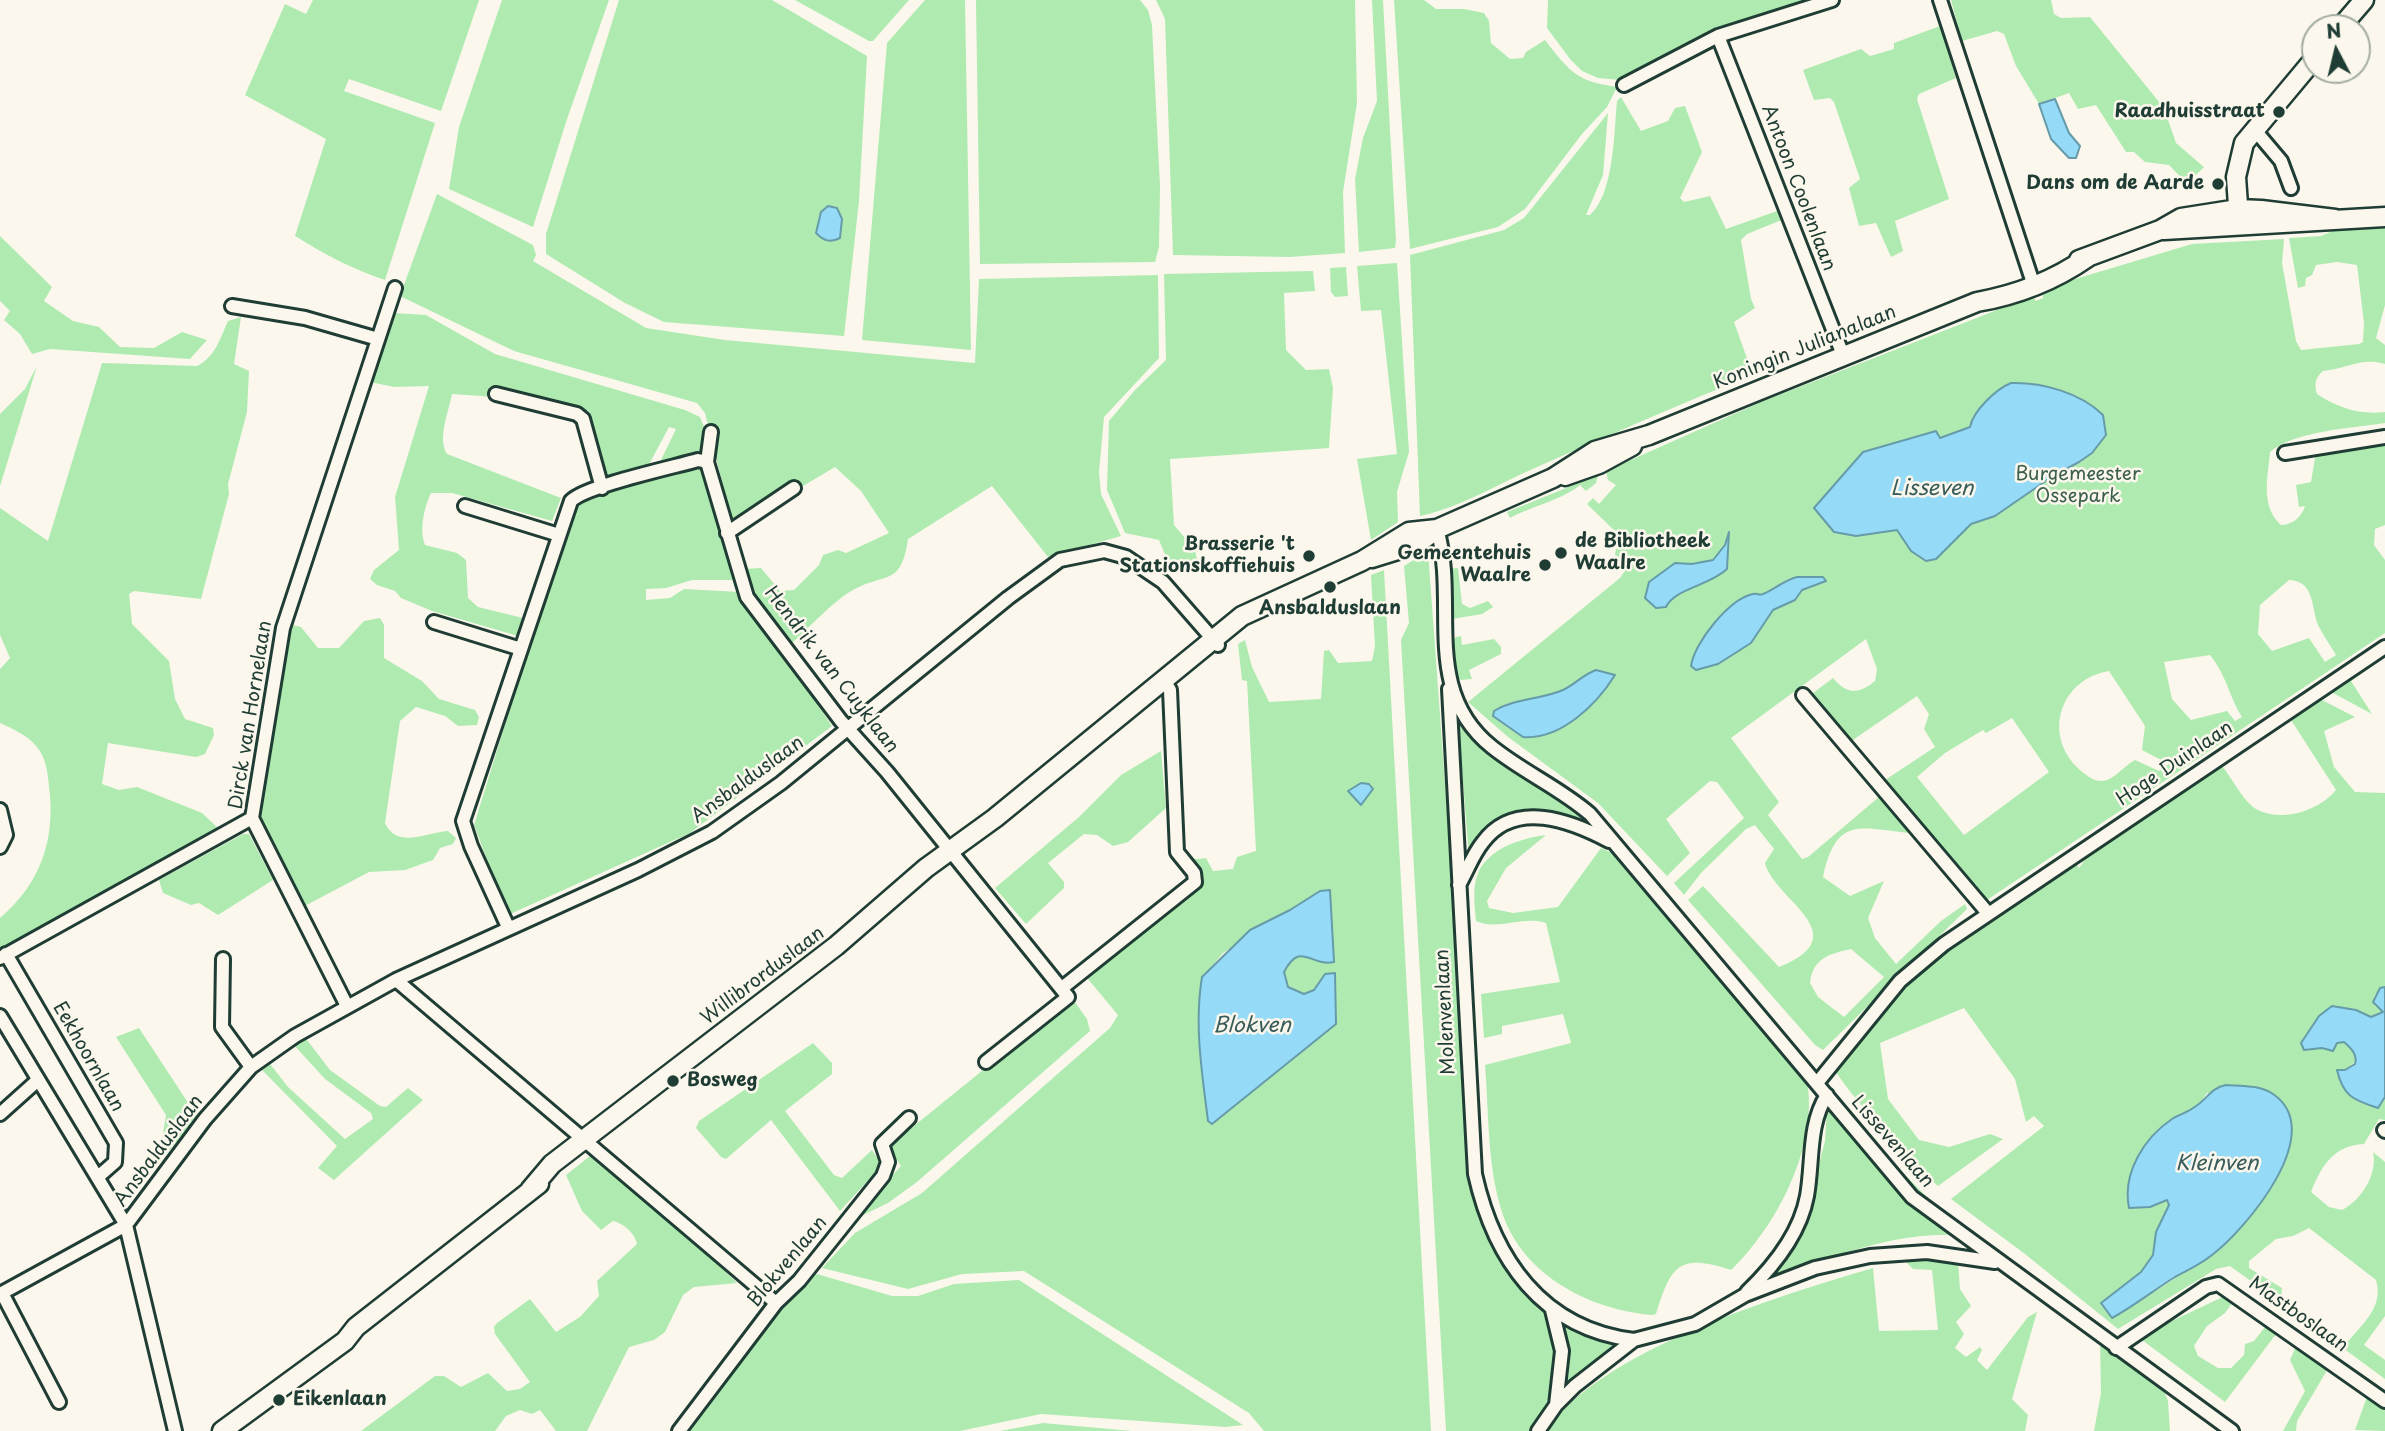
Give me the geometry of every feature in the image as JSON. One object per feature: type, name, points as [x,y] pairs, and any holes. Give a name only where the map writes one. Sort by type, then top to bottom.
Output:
[{"type":"main road","points":[[2352,14],[2364,0]]},
{"type":"main road","points":[[2239,218],[2238,159],[2254,129],[2301,74]]},
{"type":"main road","name":"Koningin Julianalaan","points":[[1437,529],[1553,478],[1599,464],[1649,435],[1843,355],[1977,302],[2004,297],[2031,281],[2066,273],[2088,257],[2160,230],[2181,218],[2385,217]]},
{"type":"main road","name":"Willibrorduslaan","points":[[231,1428],[312,1363],[345,1342],[356,1327],[530,1189],[552,1164],[586,1143],[638,1097],[836,946],[1215,642],[1242,616],[1362,561],[1409,532],[1437,529]]},
{"type":"street","points":[[1623,85],[1718,36],[1832,0]]},
{"type":"street","points":[[1940,0],[2031,281]]},
{"type":"street","name":"Antoon Coolenlaan","points":[[1718,36],[1843,355]]},
{"type":"street","points":[[2254,129],[2281,161],[2291,188]]},
{"type":"street","name":"Dirck van Hornelaan","points":[[347,1006],[252,818],[283,628],[395,288]]},
{"type":"street","points":[[232,306],[305,318],[378,339]]},
{"type":"street","points":[[496,394],[577,414],[583,419],[602,488]]},
{"type":"street","points":[[509,927],[471,846],[463,821],[559,535],[576,496],[698,460],[707,462],[711,432]]},
{"type":"street","points":[[2285,453],[2385,437]]},
{"type":"street","name":"Hendrik van Cuyklaan","points":[[707,462],[747,597],[850,729],[1062,988]]},
{"type":"street","points":[[727,533],[794,488]]},
{"type":"street","points":[[466,506],[559,535]]},
{"type":"street","name":"Lissevenlaan","points":[[1437,529],[1450,688],[1467,719],[1491,747],[1565,792],[1613,842],[1912,1198],[1996,1262],[2232,1431]]},
{"type":"street","name":"Ansbalduslaan","points":[[175,1431],[126,1225],[205,1119],[251,1068],[295,1036],[396,980],[638,870],[712,832],[850,729],[1043,571],[1076,556],[1104,551],[1126,557],[1163,582],[1215,642]]},
{"type":"street","points":[[434,622],[521,649]]},
{"type":"street","name":"Hoge Duinlaan","points":[[1817,1083],[1900,981],[1987,912],[2385,647]]},
{"type":"street","points":[[986,1062],[1068,997],[1062,988],[1195,882],[1194,873],[1177,852],[1170,690],[1165,682]]},
{"type":"street","name":"Molenvenlaan","points":[[1450,688],[1475,1174],[1479,1195],[1497,1245],[1525,1283],[1552,1310],[1578,1326],[1598,1334],[1634,1340]]},
{"type":"street","points":[[1803,695],[1987,912]]},
{"type":"street","points":[[0,810],[6,835],[0,847]]},
{"type":"street","name":"Lissevenlaan","points":[[1459,885],[1484,840],[1513,819],[1543,817],[1582,827],[1613,842]]},
{"type":"street","points":[[3,956],[252,818]]},
{"type":"street","name":"Eekhoornlaan","points":[[3,956],[116,1143],[115,1162],[99,1176]]},
{"type":"street","points":[[223,959],[222,1027],[251,1068]]},
{"type":"street","points":[[396,980],[776,1303]]},
{"type":"street","points":[[0,1016],[99,1176],[126,1225],[1,1294],[59,1402]]},
{"type":"street","points":[[0,1114],[38,1080]]},
{"type":"street","name":"Molenvenlaan","points":[[1745,1295],[1787,1245],[1797,1222],[1806,1199],[1817,1111],[1827,1095]]},
{"type":"street","name":"Blokvenlaan","points":[[679,1431],[776,1303],[799,1281],[883,1176],[888,1162],[882,1144],[909,1118]]},
{"type":"street","name":"Molenvenlaan","points":[[1538,1431],[1556,1405],[1595,1368],[1634,1340],[1695,1324],[1745,1295],[1815,1268],[1870,1256],[1927,1252],[1996,1262]]},
{"type":"street","name":"Mastboslaan","points":[[2116,1348],[2206,1287],[2218,1284],[2385,1401]]},
{"type":"street","name":"Molenvenlaan","points":[[1552,1310],[1562,1351],[1556,1405]]},
{"type":"green space","points":[[313,0],[479,0],[441,111],[349,79],[344,91],[435,123],[385,280],[338,261],[295,236],[326,139],[245,95],[285,4],[306,14]]},
{"type":"green space","points":[[502,0],[609,0],[533,227],[449,189],[459,127]]},
{"type":"green space","points":[[619,0],[772,0],[867,56],[859,201],[844,336],[664,322],[625,303],[546,254],[546,234]]},
{"type":"green space","points":[[795,0],[909,0],[873,41],[869,41]]},
{"type":"green space","points":[[925,0],[965,0],[971,350],[862,340],[887,43]]},
{"type":"green space","points":[[976,0],[1140,0],[1148,10],[1152,25],[1160,186],[1159,247],[1155,262],[980,264]]},
{"type":"green space","points":[[1156,0],[1355,0],[1357,103],[1343,192],[1345,253],[1290,257],[1173,255],[1165,19]]},
{"type":"green space","points":[[1372,0],[1383,0],[1396,240],[1395,248],[1359,252],[1355,179],[1363,138],[1377,101]]},
{"type":"green space","points":[[1394,0],[1424,0],[1436,9],[1464,9],[1484,13],[1489,21],[1491,43],[1510,59],[1523,58],[1526,52],[1545,40],[1575,73],[1592,82],[1617,87],[1607,107],[1582,134],[1525,209],[1498,227],[1410,249]]},
{"type":"green space","points":[[1548,0],[1814,0],[1719,28],[1620,80],[1598,78],[1582,71],[1570,59],[1547,28]]},
{"type":"green space","points":[[1951,0],[2051,0],[2054,14],[2061,18],[2090,17],[2164,108],[2176,143],[2204,167],[2187,184],[2169,165],[2145,162],[2134,152],[2126,152],[2096,105],[2078,109],[2069,93],[2039,104],[2016,66],[2004,34],[1997,31],[1962,41]]},
{"type":"green space","points":[[1940,26],[1956,78],[1919,94],[1917,99],[1949,199],[1895,221],[1903,251],[1891,257],[1876,223],[1859,226],[1849,188],[1860,179],[1834,102],[1830,98],[1814,100],[1803,70],[1861,49],[1870,56],[1894,49],[1894,43]]},
{"type":"green space","points":[[1621,97],[1641,131],[1668,121],[1675,108],[1685,106],[1702,152],[1680,198],[1684,202],[1710,196],[1726,229],[1780,210],[1784,219],[1747,234],[1741,240],[1751,299],[1755,308],[1734,322],[1753,375],[1591,443],[1465,501],[1420,516],[1410,255],[1504,230],[1524,218],[1608,113],[1603,175],[1586,215],[1590,215],[1604,193],[1608,178],[1617,101]]},
{"type":"green space","points":[[437,194],[533,245],[536,255],[533,261],[646,328],[725,340],[975,363],[979,279],[1158,275],[1159,358],[1104,417],[1099,472],[1101,494],[1121,536],[1048,557],[992,486],[908,539],[901,565],[896,571],[845,595],[790,645],[749,587],[743,569],[761,568],[780,591],[794,590],[819,565],[823,555],[838,550],[846,553],[889,533],[861,491],[835,467],[776,502],[732,522],[705,413],[697,403],[514,351],[400,296]]},
{"type":"green space","name":"Burgemeester Ossepark","points":[[2385,227],[2385,305],[2376,338],[2385,345],[2385,364],[2368,362],[2323,371],[2315,384],[2316,390],[2317,394],[2341,407],[2385,412],[2385,423],[2308,435],[2270,452],[2268,500],[2274,517],[2281,525],[2293,522],[2302,514],[2305,506],[2299,507],[2296,485],[2311,482],[2316,452],[2385,444],[2385,525],[2375,529],[2374,545],[2385,560],[2385,633],[1984,902],[1882,782],[1935,747],[1924,729],[1929,714],[1917,696],[1850,742],[1813,693],[1833,678],[1852,691],[1863,689],[1875,681],[1877,669],[1866,639],[1731,738],[1779,802],[1768,815],[1802,859],[1808,857],[1879,797],[1909,833],[1876,829],[1852,830],[1835,844],[1828,857],[1823,877],[1850,896],[1884,881],[1868,918],[1875,938],[1896,964],[1941,921],[1965,904],[1967,909],[1823,1050],[1815,1045],[1688,900],[1703,886],[1779,967],[1802,955],[1812,942],[1812,930],[1805,916],[1771,876],[1765,863],[1774,849],[1755,825],[1746,829],[1701,873],[1684,895],[1674,883],[1744,818],[1717,782],[1710,781],[1666,819],[1690,853],[1667,876],[1598,803],[1508,737],[1468,702],[1620,578],[1633,559],[1620,565],[1615,554],[1619,535],[1587,504],[1593,498],[1599,504],[1616,485],[1608,480],[1606,471],[1761,402],[2033,296],[2036,301],[2043,298],[2043,293],[2062,283],[2192,244],[2284,239],[2282,263],[2296,341],[2301,350],[2359,344],[2363,342],[2364,323],[2357,265],[2337,262],[2316,265],[2312,275],[2306,278],[2305,286],[2298,288],[2289,238],[2321,236],[2337,229]],"holes":[[[2289,580],[2304,585],[2311,596],[2318,625],[2336,655],[2325,662],[2309,638],[2272,651],[2258,634],[2260,605]],[[2210,655],[2221,671],[2242,717],[2235,721],[2227,711],[2191,720],[2172,699],[2164,662]],[[2109,671],[2145,726],[2142,750],[2169,764],[2159,771],[2135,760],[2103,781],[2093,779],[2079,769],[2061,740],[2059,725],[2068,697],[2078,685],[2092,676]],[[2012,718],[2049,772],[1964,835],[1917,777],[1945,753],[1983,730],[1986,733]],[[1851,949],[1884,977],[1844,1017],[1818,997],[1810,983],[1818,963],[1836,953]]]},
{"type":"green space","points":[[0,236],[52,287],[44,301],[73,321],[99,327],[120,347],[154,348],[182,332],[207,340],[190,359],[50,349],[32,354],[20,334],[4,320],[10,311],[0,301]]},
{"type":"green space","points":[[1397,263],[1409,452],[1397,492],[1398,522],[1371,540],[1357,459],[1397,454],[1381,310],[1361,311],[1357,266]]},
{"type":"green space","points":[[1346,267],[1348,296],[1335,297],[1331,292],[1330,268]]},
{"type":"green space","points":[[1313,271],[1315,291],[1284,293],[1286,350],[1306,370],[1329,369],[1333,388],[1329,448],[1170,459],[1174,525],[1195,550],[1197,559],[1188,567],[1171,569],[1159,540],[1125,533],[1107,490],[1109,421],[1135,390],[1166,360],[1164,274]]},
{"type":"green space","points":[[394,313],[426,315],[495,354],[685,410],[700,417],[706,432],[704,451],[663,465],[660,462],[676,429],[669,427],[646,470],[608,483],[589,411],[496,388],[494,397],[452,394],[443,433],[447,454],[561,498],[552,521],[452,493],[431,493],[426,505],[422,526],[425,545],[457,553],[466,560],[468,598],[478,607],[523,618],[518,636],[432,611],[401,598],[395,591],[377,585],[370,579],[374,570],[399,550],[395,497],[429,386],[394,387],[370,382]]},
{"type":"green space","points":[[241,317],[234,364],[249,371],[247,412],[228,484],[229,494],[201,599],[134,591],[129,594],[132,624],[169,661],[175,699],[185,719],[213,728],[214,735],[205,754],[196,757],[108,743],[102,784],[119,790],[137,787],[202,813],[218,828],[0,949],[0,918],[26,891],[35,876],[47,843],[51,806],[47,771],[39,750],[24,735],[0,723],[0,669],[10,658],[0,635],[0,508],[48,541],[102,363],[197,366],[213,353],[228,321]]},
{"type":"green space","points":[[37,366],[0,486],[0,414],[25,389]]},
{"type":"green space","points":[[704,470],[735,580],[692,580],[666,588],[646,589],[646,600],[670,598],[684,589],[740,592],[832,726],[690,833],[508,915],[474,825],[571,511],[581,497]]},
{"type":"green space","points":[[1598,475],[1596,483],[1586,491],[1580,485],[1565,495],[1510,518],[1507,512]]},
{"type":"green space","points":[[1428,551],[1475,1195],[1496,1253],[1544,1308],[1556,1337],[1557,1354],[1552,1386],[1534,1431],[1446,1431],[1401,640],[1409,623],[1404,566]]},
{"type":"green space","points":[[1458,568],[1462,604],[1470,608],[1488,601],[1493,607],[1482,614],[1452,619],[1446,569]]},
{"type":"green space","points":[[1384,570],[1431,1431],[1264,1431],[1249,1413],[1024,1271],[962,1274],[908,1289],[822,1268],[855,1233],[922,1193],[1110,1028],[1118,1015],[1083,973],[1190,888],[1188,860],[1206,858],[1213,871],[1233,869],[1237,857],[1256,851],[1247,681],[1242,680],[1238,644],[1245,640],[1252,667],[1269,702],[1321,699],[1324,651],[1329,650],[1338,663],[1372,661],[1375,646],[1371,575]],"holes":[[[1330,890],[1334,962],[1326,963],[1301,956],[1290,963],[1284,972],[1288,987],[1304,994],[1314,990],[1325,974],[1333,1027],[1212,1123],[1203,977],[1223,953],[1320,891]]]},
{"type":"green space","points":[[380,618],[384,625],[384,658],[422,681],[439,699],[475,710],[479,717],[477,725],[458,726],[445,716],[416,707],[400,721],[385,823],[390,831],[404,837],[448,831],[456,838],[453,844],[440,848],[433,860],[405,870],[369,872],[301,908],[259,818],[289,624],[301,627],[318,648],[339,648],[364,621]]},
{"type":"green space","points":[[1461,636],[1462,645],[1494,639],[1501,647],[1501,654],[1469,670],[1472,679],[1461,680],[1452,672],[1450,644],[1456,637]]},
{"type":"green space","points":[[2385,653],[2385,657],[2351,681],[2372,714],[2333,693],[2322,700],[2355,717],[2324,731],[2334,767],[2355,792],[2385,793],[2385,987],[2374,996],[2375,1006],[2384,1011],[2371,1017],[2356,1010],[2304,1050],[2322,1048],[2333,1051],[2337,1043],[2344,1042],[2351,1048],[2356,1061],[2345,1070],[2341,1069],[2377,1108],[2385,1097],[2385,1120],[2379,1119],[2364,1144],[2344,1149],[2330,1159],[2324,1165],[2311,1192],[2329,1207],[2342,1210],[2356,1200],[2367,1185],[2373,1169],[2373,1152],[2385,1162],[2385,1316],[2364,1345],[2385,1360],[2385,1379],[2343,1348],[2373,1309],[2377,1300],[2376,1280],[2309,1228],[2293,1236],[2276,1239],[2249,1261],[2249,1268],[2282,1288],[2281,1303],[2230,1266],[2216,1269],[2118,1329],[1951,1199],[2044,1126],[2034,1116],[2026,1122],[2015,1079],[1964,1008],[1880,1043],[1888,1099],[1919,1140],[1949,1147],[1990,1134],[2003,1139],[1938,1186],[1879,1124],[1837,1073],[1830,1060],[1908,982],[1947,948],[2074,861],[2079,868],[2093,849]],"holes":[[[2291,720],[2336,790],[2320,804],[2299,813],[2266,813],[2247,801],[2222,766]],[[2207,1093],[2272,1093],[2281,1102],[2214,1254],[2112,1318],[2101,1303],[2141,1272],[2153,1255],[2156,1232],[2169,1205],[2167,1200],[2150,1207],[2134,1164],[2151,1141],[2191,1111]]]},
{"type":"green space","points":[[1458,719],[1498,757],[1588,820],[1587,824],[1554,814],[1528,812],[1469,857]]},
{"type":"green space","points":[[1161,751],[1166,808],[1128,842],[1113,846],[1097,835],[1084,834],[1048,863],[1064,882],[1064,888],[1026,924],[995,888],[1079,817],[1121,775]]},
{"type":"green space","points":[[243,834],[249,834],[273,880],[218,915],[199,903],[191,905],[163,893],[159,880]]},
{"type":"green space","points":[[1546,835],[1506,868],[1487,901],[1489,908],[1513,913],[1558,907],[1601,848],[1617,856],[1646,878],[1673,906],[1771,1016],[1790,1040],[1804,1068],[1809,1098],[1807,1130],[1799,1162],[1769,1223],[1751,1249],[1731,1270],[1699,1263],[1680,1267],[1667,1284],[1656,1314],[1652,1315],[1606,1306],[1562,1286],[1543,1272],[1513,1237],[1503,1215],[1494,1179],[1485,1065],[1571,1043],[1563,1014],[1502,1026],[1502,1034],[1484,1038],[1481,994],[1560,982],[1546,923],[1529,921],[1484,924],[1476,921],[1475,887],[1482,867],[1496,852],[1516,842]]},
{"type":"green space","points":[[1072,998],[1087,1019],[1090,1031],[917,1182],[888,1203],[851,1221],[901,1166],[888,1147]]},
{"type":"green space","points":[[139,1028],[198,1118],[166,1154],[161,1146],[166,1115],[116,1037]]},
{"type":"green space","points":[[304,1036],[330,1070],[380,1106],[386,1107],[408,1088],[423,1100],[334,1180],[318,1168],[337,1146],[262,1070],[270,1064],[288,1087],[345,1139],[373,1119],[371,1113],[325,1079],[293,1044]]},
{"type":"green space","points":[[813,1043],[832,1063],[832,1074],[785,1111],[834,1175],[842,1178],[872,1150],[882,1165],[840,1211],[771,1120],[726,1159],[721,1157],[696,1128],[699,1121]]},
{"type":"green space","points":[[1828,1088],[1894,1164],[1941,1211],[1956,1235],[1902,1239],[1846,1252],[1740,1291],[1760,1277],[1811,1195],[1825,1141]]},
{"type":"green space","points":[[590,1156],[706,1253],[737,1283],[694,1287],[683,1295],[665,1332],[654,1340],[629,1347],[587,1431],[556,1431],[540,1410],[532,1414],[520,1410],[506,1416],[495,1431],[361,1431],[435,1376],[444,1376],[461,1387],[488,1373],[507,1391],[520,1389],[530,1382],[495,1334],[494,1327],[497,1323],[530,1299],[556,1332],[580,1317],[599,1296],[597,1281],[637,1244],[631,1232],[621,1224],[613,1221],[601,1230],[582,1211],[566,1175]]},
{"type":"green space","points":[[1931,1257],[1958,1261],[1960,1289],[1971,1306],[1956,1322],[1964,1334],[1955,1348],[1966,1357],[1980,1347],[1982,1350],[1977,1360],[1987,1370],[2028,1317],[2037,1312],[2012,1399],[2028,1415],[2025,1431],[1545,1431],[1572,1402],[1607,1375],[1649,1351],[1743,1310],[1873,1268],[1879,1331],[1938,1330],[1932,1270],[1913,1269],[1904,1260]]},
{"type":"green space","points":[[817,1274],[892,1296],[918,1296],[954,1284],[1019,1280],[1243,1425],[1226,1427],[1041,1414],[960,1431],[687,1431],[798,1285]]},
{"type":"green space","points":[[2229,1294],[2235,1299],[2225,1313],[2207,1326],[2194,1346],[2198,1356],[2218,1368],[2231,1368],[2244,1355],[2245,1344],[2254,1341],[2269,1322],[2279,1330],[2225,1402],[2138,1337]]},
{"type":"green space","points":[[1564,1325],[1617,1344],[1617,1348],[1593,1363],[1567,1387],[1562,1384],[1566,1347]]},
{"type":"green space","points":[[2100,1342],[2163,1388],[2168,1401],[2170,1431],[2094,1431],[2101,1393]]},
{"type":"green space","points":[[2297,1344],[2329,1367],[2297,1421],[2296,1431],[2283,1431],[2305,1391],[2290,1360]]},
{"type":"green space","points":[[2368,1394],[2385,1406],[2385,1431],[2355,1430]]},
{"type":"green space","points":[[1043,1423],[1132,1431],[1000,1431]]},
{"type":"water","points":[[2055,99],[2069,133],[2080,146],[2076,158],[2069,158],[2051,139],[2039,104]]},
{"type":"water","points":[[828,206],[837,208],[842,219],[840,238],[830,241],[816,233],[821,212]]},
{"type":"water","name":"Lisseven","points":[[2011,383],[2048,387],[2084,401],[2103,415],[2106,435],[2092,453],[2079,462],[2053,476],[1995,516],[1971,524],[1936,559],[1926,561],[1911,551],[1897,530],[1856,536],[1834,532],[1814,508],[1863,452],[1936,431],[1940,438],[1970,427],[1986,401]]},
{"type":"water","points":[[1729,532],[1727,569],[1720,575],[1676,596],[1666,607],[1656,608],[1645,598],[1649,582],[1675,563],[1692,564],[1713,560],[1725,545]]},
{"type":"water","points":[[1797,577],[1823,577],[1826,581],[1802,590],[1795,600],[1773,610],[1751,643],[1718,664],[1696,670],[1691,666],[1706,634],[1734,604],[1753,594],[1763,594]]},
{"type":"water","points":[[1596,670],[1615,675],[1588,708],[1551,733],[1523,737],[1493,716],[1494,711],[1510,704],[1563,690]]},
{"type":"water","points":[[1361,783],[1369,784],[1373,789],[1361,805],[1348,791]]},
{"type":"water","name":"Blokven","points":[[1330,890],[1334,962],[1326,963],[1301,956],[1290,963],[1284,972],[1288,987],[1304,994],[1314,990],[1325,974],[1335,973],[1336,1024],[1212,1124],[1208,1121],[1200,1049],[1202,977],[1250,930],[1320,891]]},
{"type":"water","points":[[2385,987],[2385,1097],[2378,1108],[2350,1096],[2342,1086],[2337,1070],[2345,1070],[2356,1061],[2353,1052],[2344,1042],[2337,1043],[2333,1051],[2322,1048],[2304,1050],[2301,1043],[2319,1016],[2332,1006],[2356,1010],[2371,1017],[2383,1012],[2373,1002],[2380,988]]},
{"type":"water","name":"Kleinven","points":[[2226,1085],[2251,1086],[2268,1091],[2288,1111],[2292,1132],[2287,1155],[2276,1179],[2243,1225],[2212,1255],[2112,1318],[2101,1303],[2141,1272],[2153,1255],[2156,1232],[2169,1205],[2167,1200],[2150,1207],[2129,1208],[2129,1182],[2137,1158],[2152,1136],[2162,1127],[2193,1108],[2217,1088]]},
{"type":"place","name":"Raadhuisstraat","points":[[2279,112]]},
{"type":"place","name":"Dans om de Aarde","points":[[2218,184]]},
{"type":"place","name":"de Bibliotheek Waalre","points":[[1561,553]]},
{"type":"place","name":"Brasserie 't Stationskoffiehuis","points":[[1309,556]]},
{"type":"place","name":"Gemeentehuis Waalre","points":[[1545,565]]},
{"type":"place","name":"Ansbalduslaan","points":[[1330,587]]},
{"type":"place","name":"Bosweg","points":[[673,1081]]},
{"type":"place","name":"Eikenlaan","points":[[279,1400]]}]
